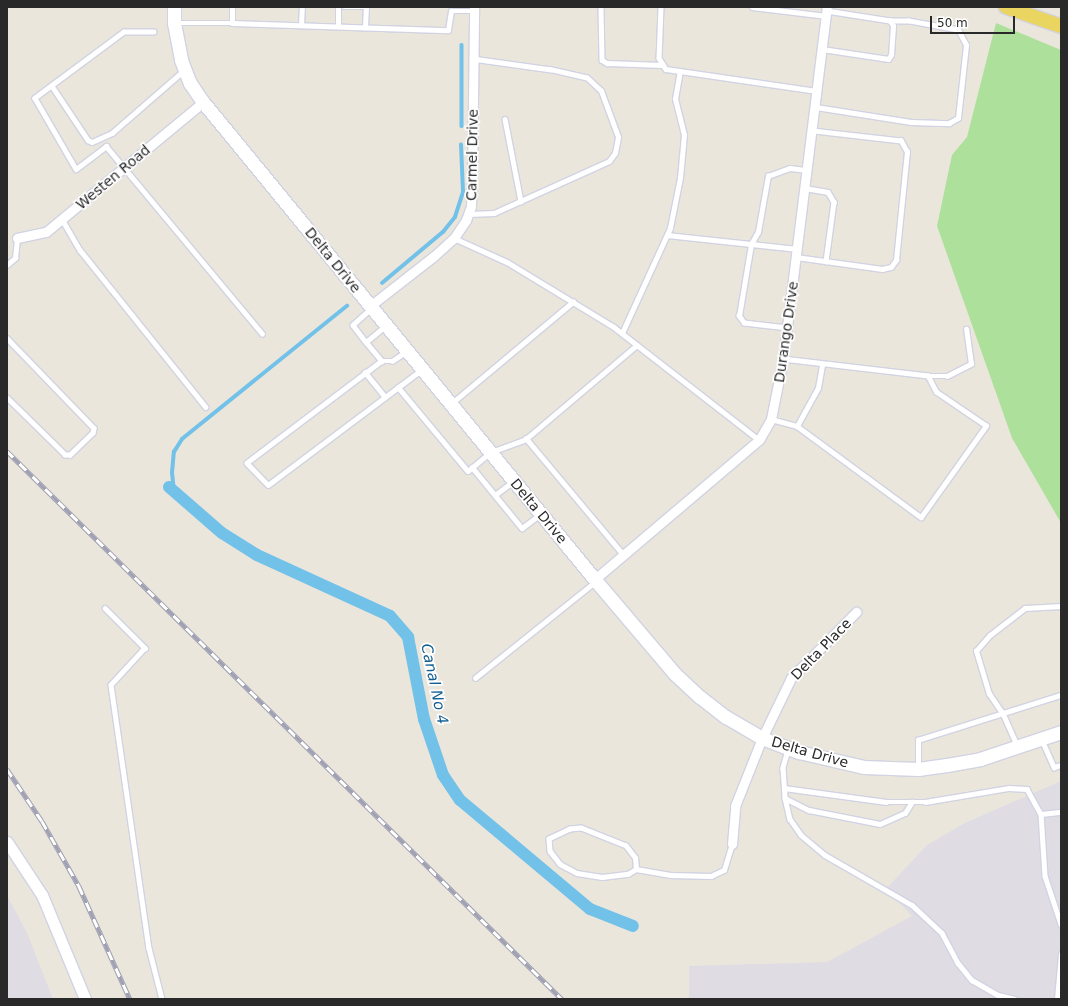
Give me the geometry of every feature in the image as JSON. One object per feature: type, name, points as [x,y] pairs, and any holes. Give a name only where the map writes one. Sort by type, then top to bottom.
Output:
[{"type":"main road","name":"Delta Drive","points":[[174,7],[174,23],[185,69],[203,102],[675,674],[726,717],[762,738],[788,748],[829,760],[864,766],[918,769],[980,759],[1061,732]]},
{"type":"main road","points":[[1006,7],[1061,26]]},
{"type":"street","name":"Carmel Drive","points":[[371,307],[454,238],[468,214],[472,183],[474,9]]},
{"type":"street","name":"Durango Drive","points":[[596,580],[759,440],[771,419],[783,359],[827,12]]},
{"type":"street","name":"Westen Road","points":[[17,238],[46,232],[203,102]]},
{"type":"street","name":"Delta Place","points":[[732,844],[735,806],[762,738],[791,678],[856,612]]},
{"type":"street","points":[[7,842],[42,895],[85,999]]},
{"type":"lane","points":[[232,7],[232,22]]},
{"type":"lane","points":[[301,24],[302,7]]},
{"type":"lane","points":[[338,7],[338,25]]},
{"type":"lane","points":[[344,7],[367,7],[365,26]]},
{"type":"lane","points":[[601,7],[602,60],[607,63],[662,65]]},
{"type":"lane","points":[[661,7],[659,58],[662,65],[666,69],[818,91]]},
{"type":"lane","points":[[752,7],[827,12],[890,21],[909,21],[958,30],[966,45],[958,118],[950,123],[911,122],[816,108]]},
{"type":"lane","points":[[174,23],[232,22],[448,30],[451,11],[474,9]]},
{"type":"lane","points":[[822,49],[888,59],[891,55],[894,26],[890,21]]},
{"type":"lane","points":[[154,32],[124,32],[35,98],[76,169],[106,146],[125,167],[154,206],[262,333]]},
{"type":"lane","points":[[468,214],[494,213],[609,160],[615,153],[618,138],[601,91],[587,78],[552,70],[474,59]]},
{"type":"lane","points":[[52,86],[88,140],[92,142],[112,133],[185,69]]},
{"type":"lane","points":[[622,332],[667,235],[680,178],[684,135],[675,99],[680,72]]},
{"type":"lane","points":[[505,119],[522,200]]},
{"type":"lane","points":[[667,235],[751,244],[797,253],[826,261],[882,269],[891,267],[896,260],[907,152],[901,141],[813,131]]},
{"type":"lane","points":[[787,328],[744,323],[739,316],[751,244],[758,232],[768,176],[790,168],[807,170]]},
{"type":"lane","points":[[805,188],[828,192],[834,202],[826,261]]},
{"type":"lane","points":[[62,219],[80,250],[206,407]]},
{"type":"lane","points":[[7,265],[15,258],[17,238]]},
{"type":"lane","points":[[454,238],[507,262],[622,332],[759,440]]},
{"type":"lane","points":[[451,404],[573,302]]},
{"type":"lane","points":[[371,307],[353,325],[382,361]]},
{"type":"lane","points":[[366,342],[386,325]]},
{"type":"lane","points":[[783,359],[822,365],[928,376],[947,376],[971,364],[966,330]]},
{"type":"lane","points":[[7,338],[94,428],[93,433],[70,455],[65,455],[7,398]]},
{"type":"lane","points":[[398,387],[468,471],[491,452],[526,439],[637,345]]},
{"type":"lane","points":[[407,351],[392,361],[382,361],[365,372],[247,463],[268,485],[422,369]]},
{"type":"lane","points":[[797,426],[818,388],[822,365]]},
{"type":"lane","points":[[365,372],[385,397]]},
{"type":"lane","points":[[771,419],[797,426],[921,517],[986,426],[936,392],[928,376]]},
{"type":"lane","points":[[526,439],[624,556]]},
{"type":"lane","points":[[472,468],[522,528],[541,513]]},
{"type":"lane","points":[[495,495],[514,480]]},
{"type":"lane","points":[[475,678],[596,580]]},
{"type":"lane","points":[[1018,747],[1002,713],[989,694],[976,651],[990,635],[1025,608],[1061,606]]},
{"type":"lane","points":[[105,608],[145,648],[111,685],[149,948],[162,999]]},
{"type":"lane","points":[[918,769],[918,740],[1061,695]]},
{"type":"lane","points":[[1042,739],[1054,768],[1061,765]]},
{"type":"lane","points":[[788,748],[783,768],[785,798],[790,819],[810,845],[912,904],[942,933],[958,963],[972,980],[998,995],[1015,999]]},
{"type":"lane","points":[[784,788],[858,799],[912,802],[1009,788],[1027,789],[1041,814],[1045,876],[1061,924]]},
{"type":"lane","points":[[785,798],[809,810],[880,824],[905,813],[912,802]]},
{"type":"lane","points":[[1041,814],[1061,812]]},
{"type":"lane","points":[[636,869],[635,858],[626,846],[581,828],[570,829],[549,839],[550,852],[560,864],[577,873],[602,877],[628,874],[636,869],[671,875],[711,876],[724,870],[732,844]]},
{"type":"lane","points":[[1057,999],[1061,954]]},
{"type":"shaded area","points":[[1061,781],[1061,999],[689,999],[689,966],[827,962],[912,916],[886,889],[927,845],[965,823]]},
{"type":"shaded area","points":[[7,895],[27,933],[53,999],[7,999]]},
{"type":"green space","points":[[996,23],[1061,50],[1061,523],[1012,438],[937,226],[952,155],[967,137]]},
{"type":"waterway","points":[[462,45],[462,126]]},
{"type":"waterway","points":[[382,283],[443,232],[455,217],[463,192],[461,145]]},
{"type":"waterway","points":[[174,492],[172,473],[174,452],[182,439],[347,306]]},
{"type":"waterway","name":"Canal No 4","points":[[169,487],[222,533],[257,555],[390,616],[408,637],[424,719],[443,775],[460,800],[590,909],[633,926]]},
{"type":"railway","points":[[7,451],[562,999]]},
{"type":"railway","points":[[7,769],[42,821],[79,886],[130,999]]}]
